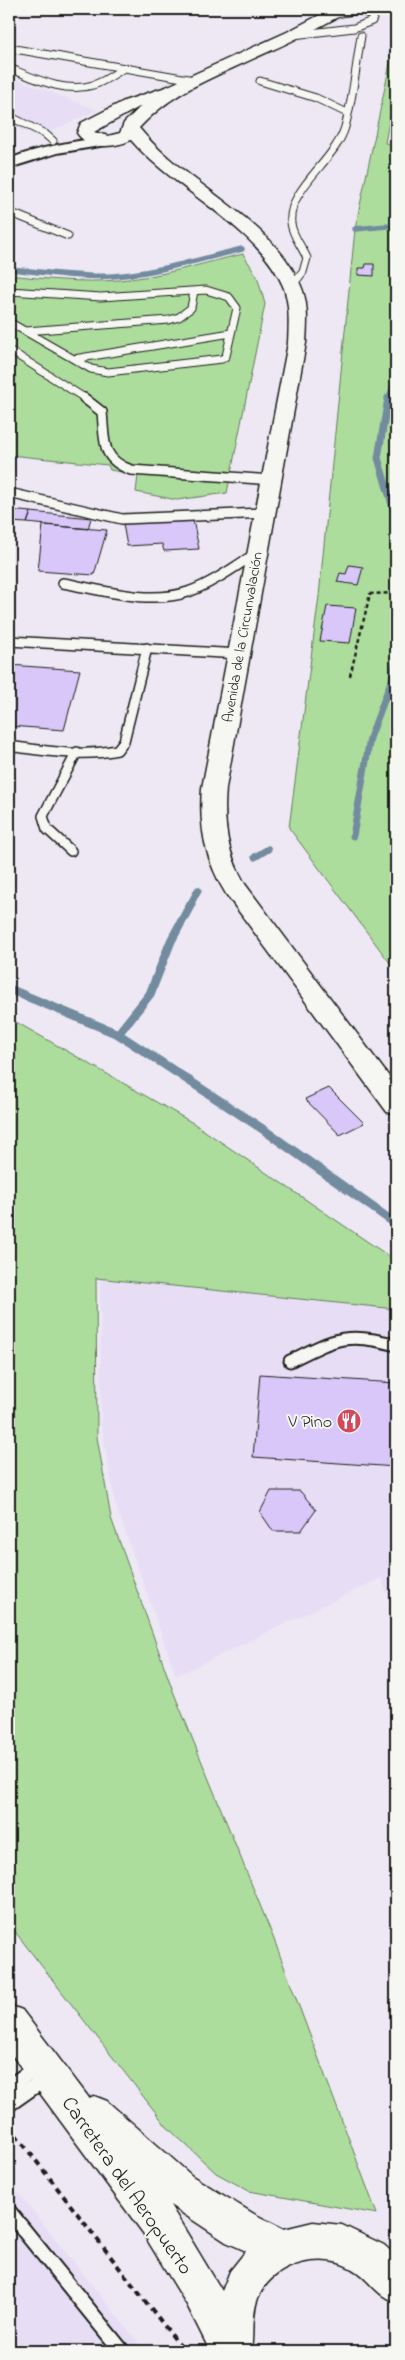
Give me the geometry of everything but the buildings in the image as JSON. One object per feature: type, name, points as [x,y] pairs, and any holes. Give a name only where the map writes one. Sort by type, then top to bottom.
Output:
[{"type":"main road","points":[[168,167],[107,141],[88,136],[85,133],[91,124],[130,104],[172,90],[293,35],[338,11]]},
{"type":"main road","points":[[107,141],[122,138],[130,133],[130,128],[148,108],[172,90]]},
{"type":"main road","points":[[91,124],[112,121],[130,128],[168,167]]},
{"type":"main road","name":"Avenida de la Circunvalación","points":[[168,167],[252,236],[280,265],[292,286],[296,300],[298,320],[297,343],[212,812],[213,837],[218,857],[226,874],[396,1105]]},
{"type":"main road","name":"Carretera del Aeropuerto","points":[[9,2022],[46,2069],[178,2251],[232,2351]]},
{"type":"main road","name":"Carretera del Aeropuerto","points":[[46,2069],[179,2189],[240,2228],[282,2248]]},
{"type":"main road","points":[[232,2351],[230,2331],[234,2305],[245,2281],[260,2262],[282,2248],[308,2241],[335,2242],[361,2251],[383,2267],[396,2283]]},
{"type":"street","points":[[31,155],[53,140],[91,124]]},
{"type":"street","points":[[9,164],[31,155],[67,146],[107,141]]},
{"type":"lane","points":[[293,35],[354,28],[372,21],[374,16],[370,12],[363,10],[338,11]]},
{"type":"lane","points":[[292,286],[303,272],[307,258],[291,223],[292,208],[299,194],[326,162],[347,124],[347,113],[360,36]]},
{"type":"lane","points":[[9,48],[194,80]]},
{"type":"lane","points":[[9,68],[47,82],[79,88],[92,86],[124,68]]},
{"type":"lane","points":[[260,81],[323,101],[347,113]]},
{"type":"lane","points":[[9,116],[53,140]]},
{"type":"lane","points":[[9,212],[68,236]]},
{"type":"lane","points":[[9,291],[101,296],[206,290],[223,293],[238,308],[226,356],[219,360],[108,372],[92,369],[9,322]]},
{"type":"lane","points":[[26,331],[168,320],[187,313],[191,308],[194,291]]},
{"type":"lane","points":[[74,359],[231,333]]},
{"type":"lane","points":[[9,350],[99,408],[102,412],[108,458],[114,464],[131,470],[272,480]]},
{"type":"lane","points":[[9,493],[122,519],[265,513]]},
{"type":"lane","points":[[63,583],[155,596],[177,596],[218,577],[258,552]]},
{"type":"lane","points":[[9,640],[240,654]]},
{"type":"lane","points":[[9,746],[42,751],[103,753],[111,752],[121,746],[124,741],[147,648]]},
{"type":"lane","points":[[71,851],[47,829],[42,816],[78,752]]},
{"type":"lane","points":[[290,1362],[335,1339],[353,1335],[373,1337],[396,1345]]},
{"type":"lane","points":[[9,2086],[46,2069]]},
{"type":"lane","points":[[9,2104],[46,2069]]},
{"type":"lane","points":[[9,2212],[122,2351]]},
{"type":"path","points":[[350,676],[370,594],[395,593]]},
{"type":"path","points":[[9,2126],[184,2351]]},
{"type":"shaded area","points":[[9,76],[97,110],[39,137],[9,125]]},
{"type":"shaded area","points":[[100,1266],[396,1297],[396,1603],[392,1605],[381,1578],[176,1676],[115,1503],[101,1425]]},
{"type":"shaded area","points":[[9,2181],[145,2351],[9,2351]]},
{"type":"green space","points":[[396,35],[396,84],[385,143],[396,144],[396,971],[289,828],[319,596],[355,229]]},
{"type":"green space","points":[[243,254],[257,276],[265,304],[227,493],[177,500],[136,492],[138,475],[110,470],[108,465],[9,455],[9,275],[78,281],[119,280],[166,273]]},
{"type":"green space","points":[[9,1018],[193,1123],[396,1261],[396,1309],[96,1278],[97,1437],[111,1518],[173,1691],[273,1937],[377,2214],[249,2191],[216,2173],[167,2127],[9,1924]]},
{"type":"waterway","points":[[355,229],[387,226]]},
{"type":"waterway","points":[[9,269],[74,275],[113,276],[162,269],[242,249]]},
{"type":"waterway","points":[[388,399],[396,380]]},
{"type":"waterway","points":[[388,398],[378,458],[396,518]]},
{"type":"waterway","points":[[353,836],[370,738],[392,679],[396,659]]},
{"type":"waterway","points":[[255,857],[268,849]]},
{"type":"waterway","points":[[190,905],[198,890]]},
{"type":"waterway","points":[[118,1034],[150,994],[171,941],[191,904]]},
{"type":"waterway","points":[[9,989],[118,1034]]},
{"type":"waterway","points":[[118,1034],[264,1130],[396,1224]]},
{"type":"place","name":"V Pino","points":[[349,1421]]}]
